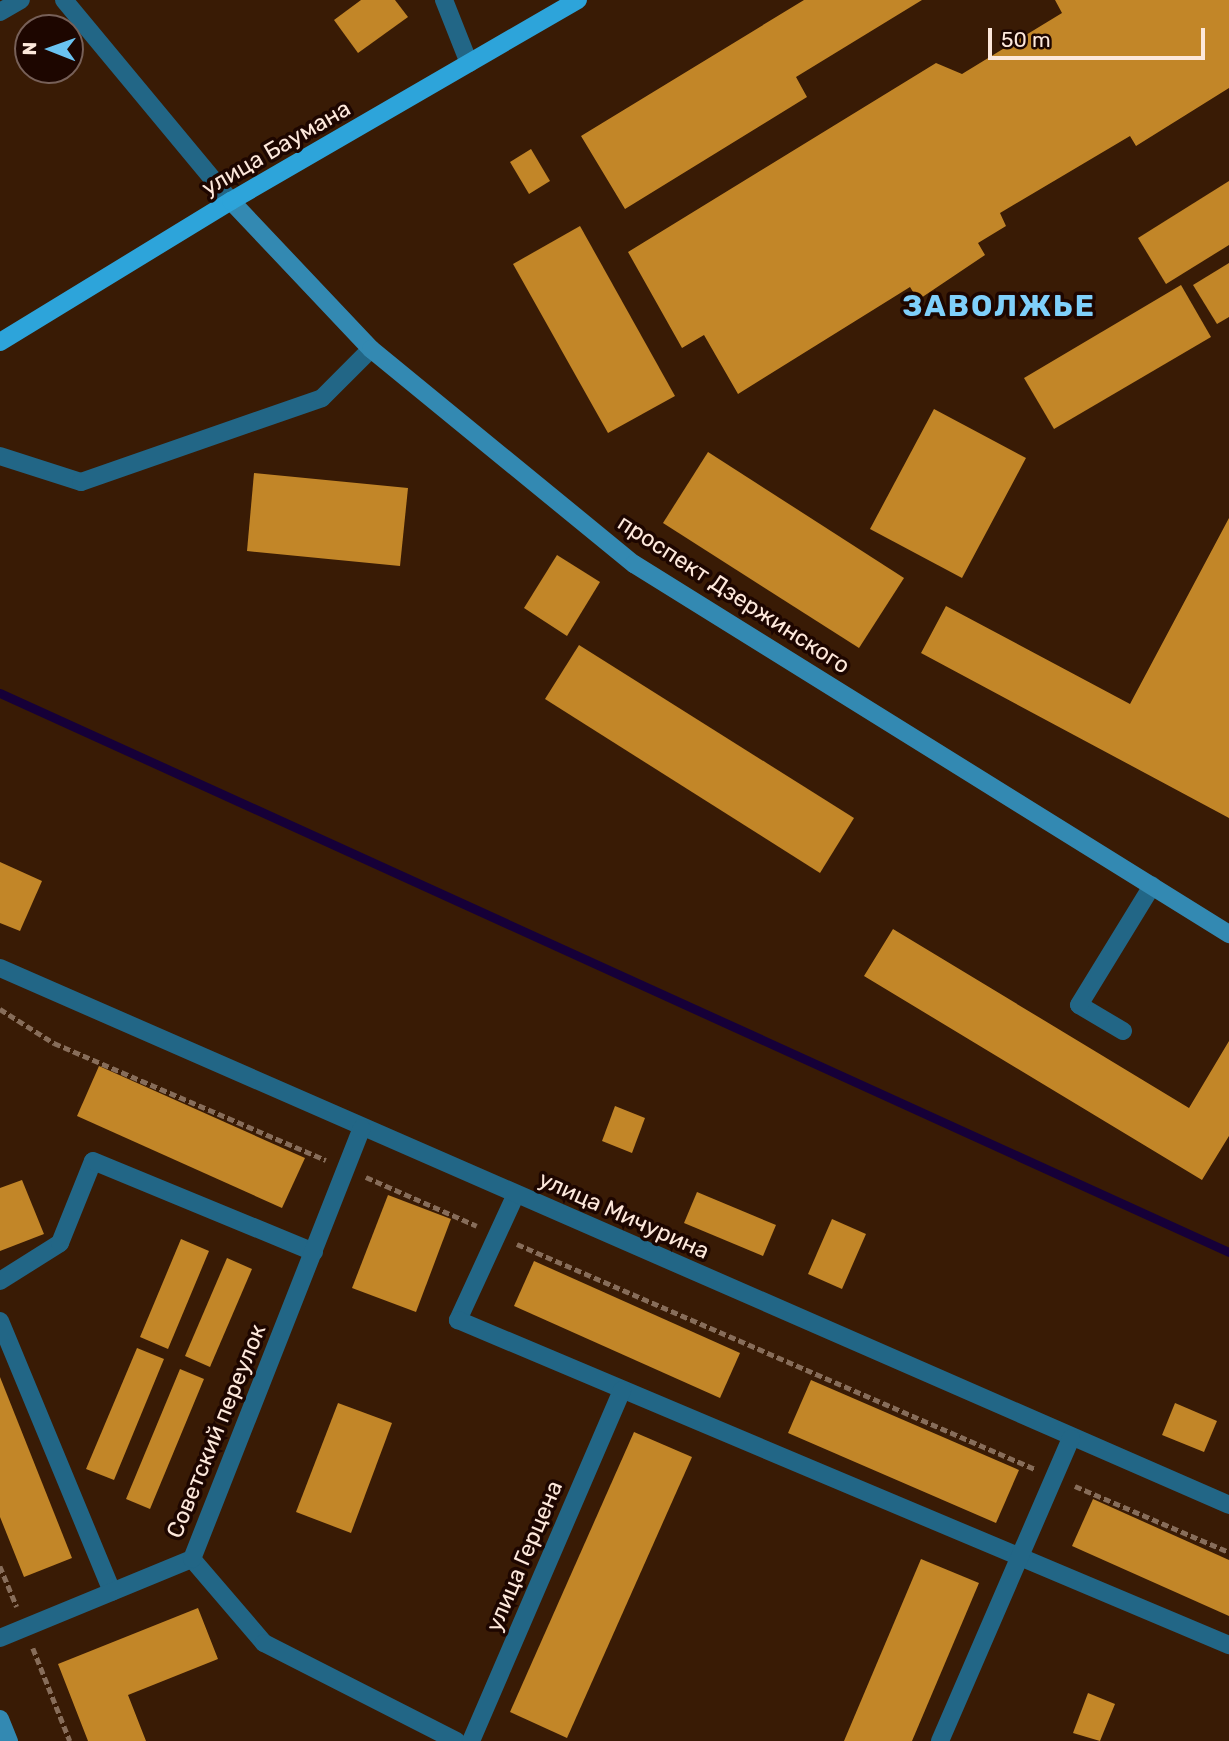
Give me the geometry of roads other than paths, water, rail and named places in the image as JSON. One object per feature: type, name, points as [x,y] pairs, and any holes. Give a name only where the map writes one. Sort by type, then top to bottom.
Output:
[{"type":"main road","name":"улица Баумана","points":[[0,342],[231,201],[578,0]]},
{"type":"street","points":[[0,12],[21,0]]},
{"type":"street","points":[[64,0],[231,201]]},
{"type":"street","points":[[444,0],[469,63]]},
{"type":"street","name":"проспект Дзержинского","points":[[231,201],[371,349],[634,564],[1229,934]]},
{"type":"street","points":[[0,456],[81,482],[322,398],[371,349]]},
{"type":"street","points":[[1123,1031],[1079,1005],[1152,886]]},
{"type":"street","name":"улица Мичурина","points":[[0,968],[1229,1505]]},
{"type":"street","name":"Советский переулок","points":[[0,1638],[192,1559],[362,1128]]},
{"type":"street","points":[[0,1281],[60,1243],[93,1161],[314,1252]]},
{"type":"street","points":[[516,1194],[458,1320],[1019,1554],[1229,1645]]},
{"type":"street","points":[[0,1321],[112,1592]]},
{"type":"street","name":"улица Герцена","points":[[471,1741],[622,1390]]},
{"type":"street","points":[[940,1741],[1071,1438]]},
{"type":"street","points":[[192,1559],[264,1643],[456,1741]]},
{"type":"street","points":[[0,1719],[9,1741]]},
{"type":"waterway","points":[[0,693],[1229,1252]]},
{"type":"district","name":"ЗАВОЛЖЬЕ","points":[[999,306]]}]
